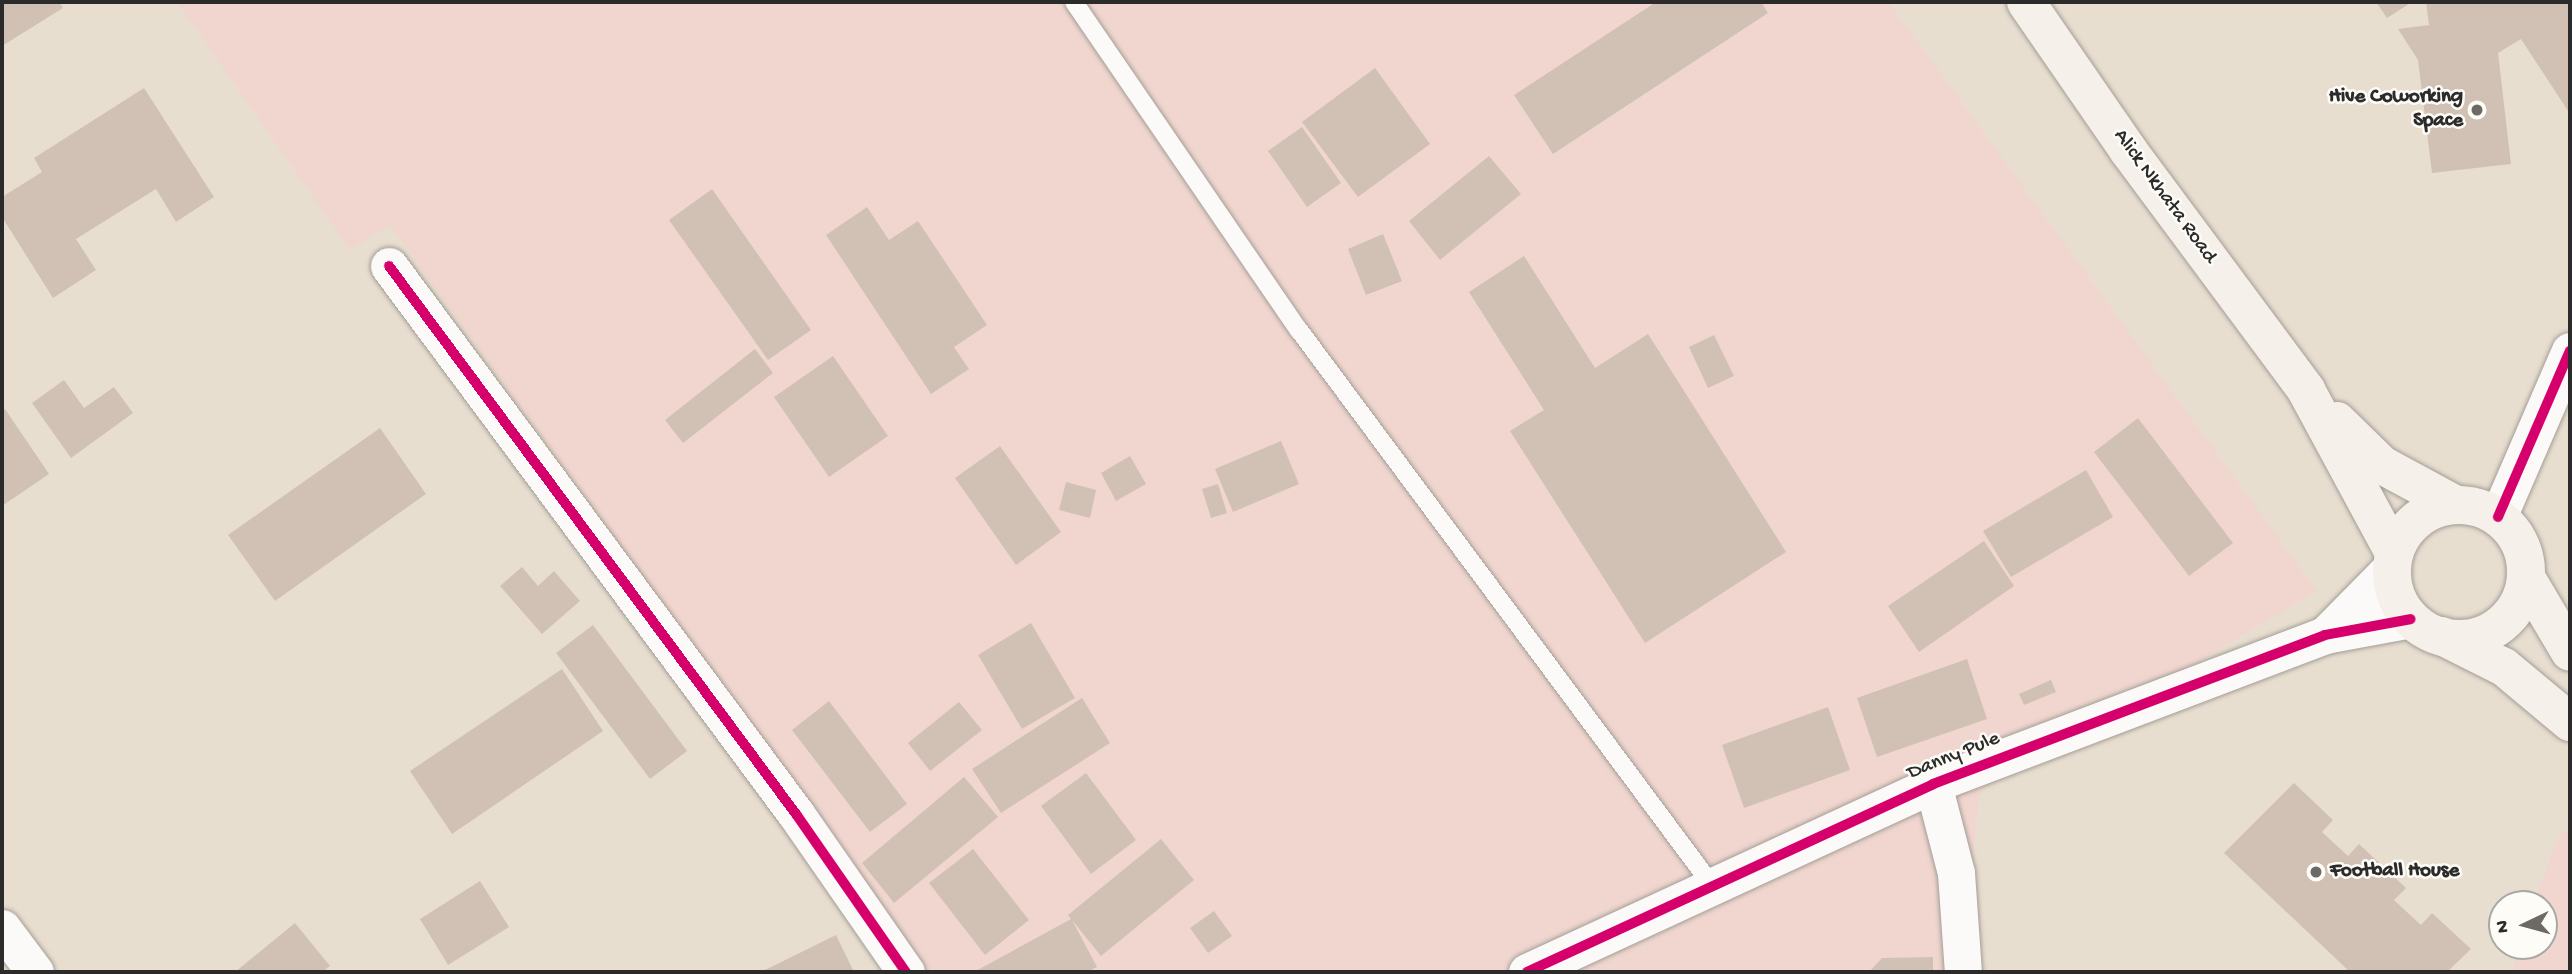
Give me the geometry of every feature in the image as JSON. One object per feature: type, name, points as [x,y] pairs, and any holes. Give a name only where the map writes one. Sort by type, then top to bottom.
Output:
[{"type":"main road","name":"Alick Nkhata Road","points":[[2025,2],[2128,150],[2306,390],[2382,465],[2456,505]]},
{"type":"main road","name":"Alick Nkhata Road","points":[[2306,390],[2393,560]]},
{"type":"main road","points":[[2570,652],[2528,581],[2521,545],[2498,517],[2456,505],[2412,522],[2393,560],[2395,595],[2426,628],[2504,667],[2570,722]]},
{"type":"main road","points":[[2426,628],[2474,636],[2490,631],[2514,610],[2528,581]]},
{"type":"street","points":[[389,266],[796,814],[906,972]]},
{"type":"street","points":[[2498,517],[2570,351]]},
{"type":"street","name":"Danny Pule","points":[[2325,635],[2393,560]]},
{"type":"street","name":"Danny Pule","points":[[1527,972],[1711,884],[1933,784],[2325,635],[2426,628]]},
{"type":"street","points":[[1933,784],[1956,873],[1964,972]]},
{"type":"street","points":[[2,928],[35,972]]},
{"type":"lane","points":[[1074,2],[1299,330],[1711,884]]},
{"type":"shaded area","points":[[177,2],[1889,2],[2317,591],[1980,792],[1961,972],[926,972],[390,225],[350,250]]},
{"type":"shaded area","points":[[2570,826],[2570,972],[2511,972],[2515,960],[2558,960],[2558,890],[2539,890],[2556,841]]},
{"type":"building","points":[[2,2],[59,2],[63,8],[2,46]]},
{"type":"building","points":[[1656,2],[1761,2],[1768,13],[1553,154],[1514,95]]},
{"type":"building","points":[[2376,2],[2412,2],[2387,18]]},
{"type":"building","points":[[2426,2],[2570,2],[2570,114],[2521,39],[2498,53],[2511,164],[2432,173],[2418,60],[2398,29],[2429,25]]},
{"type":"building","points":[[1375,68],[1430,144],[1358,197],[1302,122]]},
{"type":"building","points":[[144,88],[214,197],[176,222],[156,189],[76,239],[96,270],[53,298],[2,217],[2,197],[42,172],[34,158]]},
{"type":"building","points":[[1302,127],[1341,183],[1307,207],[1268,151]]},
{"type":"building","points":[[1489,156],[1521,194],[1440,260],[1409,221]]},
{"type":"building","points":[[712,189],[811,330],[768,360],[669,220]]},
{"type":"building","points":[[867,207],[889,240],[918,221],[987,325],[954,347],[969,369],[931,394],[826,235]]},
{"type":"building","points":[[1383,234],[1402,281],[1366,295],[1348,249]]},
{"type":"building","points":[[1524,256],[1595,368],[1648,334],[1786,552],[1645,643],[1510,431],[1544,410],[1469,292]]},
{"type":"building","points":[[1714,335],[1734,376],[1708,388],[1689,347]]},
{"type":"building","points":[[755,349],[773,373],[683,443],[665,420]]},
{"type":"building","points":[[833,356],[888,436],[829,477],[774,397]]},
{"type":"building","points":[[64,380],[84,408],[114,387],[133,413],[71,458],[32,403]]},
{"type":"building","points":[[5,409],[49,474],[2,506],[2,411]]},
{"type":"building","points":[[2138,418],[2233,543],[2189,576],[2094,452]]},
{"type":"building","points":[[380,428],[426,494],[275,601],[228,535]]},
{"type":"building","points":[[1281,441],[1299,484],[1233,512],[1215,469]]},
{"type":"building","points":[[1000,446],[1061,532],[1016,565],[955,478]]},
{"type":"building","points":[[1130,456],[1146,484],[1116,501],[1101,473]]},
{"type":"building","points":[[2086,470],[2113,517],[2011,577],[1983,531]]},
{"type":"building","points":[[1066,482],[1096,490],[1090,518],[1059,510]]},
{"type":"building","points":[[1218,484],[1227,513],[1211,518],[1202,489]]},
{"type":"building","points":[[1984,541],[2014,586],[1919,652],[1888,606]]},
{"type":"building","points":[[522,567],[538,586],[554,571],[580,601],[542,634],[500,586]]},
{"type":"building","points":[[1031,623],[1075,698],[1022,729],[978,655]]},
{"type":"building","points":[[593,625],[687,751],[650,779],[556,653]]},
{"type":"building","points":[[1967,659],[1987,719],[1877,757],[1857,698]]},
{"type":"building","points":[[562,669],[603,731],[452,834],[410,771]]},
{"type":"building","points":[[2051,680],[2056,692],[2024,705],[2019,694]]},
{"type":"building","points":[[1082,698],[1110,743],[1001,813],[972,769]]},
{"type":"building","points":[[829,701],[907,804],[870,832],[792,730]]},
{"type":"building","points":[[959,702],[982,730],[930,771],[908,743]]},
{"type":"building","points":[[1828,707],[1850,770],[1744,808],[1722,745]]},
{"type":"building","points":[[1086,773],[1136,840],[1091,874],[1041,806]]},
{"type":"building","points":[[964,777],[998,817],[894,903],[862,863]]},
{"type":"building","name":"Football House","points":[[2294,783],[2333,820],[2322,832],[2348,856],[2359,844],[2406,888],[2394,900],[2421,925],[2432,913],[2471,949],[2447,972],[2350,972],[2224,853]]},
{"type":"building","points":[[1161,839],[1194,880],[1101,956],[1072,920],[1097,967],[1087,972],[974,972],[1071,919],[1068,915]]},
{"type":"building","points":[[973,849],[1029,920],[985,955],[929,883]]},
{"type":"building","points":[[480,881],[509,927],[448,965],[420,919]]},
{"type":"building","points":[[1214,911],[1232,936],[1208,953],[1190,928]]},
{"type":"building","points":[[295,923],[330,966],[322,972],[235,972]]},
{"type":"building","points":[[836,935],[854,972],[761,972]]},
{"type":"building","points":[[1933,957],[1933,972],[1869,972],[1882,958]]},
{"type":"cycle path","points":[[389,266],[796,814],[906,972]]},
{"type":"cycle path","points":[[2498,517],[2570,351]]},
{"type":"cycle path","points":[[1527,972],[1933,784],[2325,635],[2411,619]]},
{"type":"place","name":"Hive Coworking Space","points":[[2477,110]]},
{"type":"place","name":"Football House","points":[[2316,872]]}]
